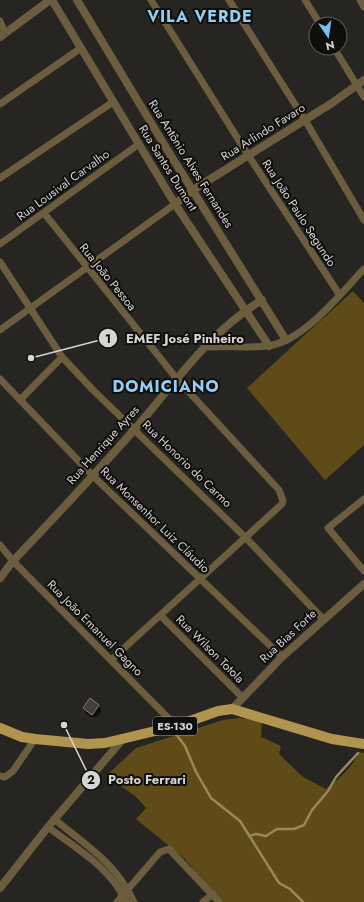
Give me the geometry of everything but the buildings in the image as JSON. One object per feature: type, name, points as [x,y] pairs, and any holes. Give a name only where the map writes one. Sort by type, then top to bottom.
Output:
[{"type":"main road","name":"ES-130","points":[[0,728],[22,737],[88,744],[122,740],[176,726],[218,711],[232,709],[348,742],[364,744]]},
{"type":"street","points":[[0,21],[3,35],[51,0]]},
{"type":"street","name":"Rua Santos Dumont","points":[[51,0],[175,204],[269,346]]},
{"type":"street","name":"Rua Antônio Alves Fernandes","points":[[77,0],[168,152],[286,340]]},
{"type":"street","name":"Rua João Paulo Segundo","points":[[151,0],[248,155],[339,294]]},
{"type":"street","points":[[229,0],[364,220]]},
{"type":"street","points":[[305,0],[315,16]]},
{"type":"street","points":[[360,0],[364,7]]},
{"type":"street","points":[[0,104],[81,48]]},
{"type":"street","points":[[339,56],[364,97]]},
{"type":"street","name":"Rua Arlindo Favaro","points":[[175,204],[193,190],[364,80]]},
{"type":"street","points":[[0,178],[113,102]]},
{"type":"street","name":"Rua Lousival Carvalho","points":[[0,244],[139,144]]},
{"type":"street","points":[[0,330],[175,204]]},
{"type":"street","name":"Rua João Pessoa","points":[[44,213],[177,379],[279,490],[282,496],[282,504],[246,538]]},
{"type":"street","name":"Rua Honorio do Carmo","points":[[0,262],[62,357],[94,391],[246,538],[323,619]]},
{"type":"street","points":[[207,346],[269,346],[286,340],[306,328],[364,269]]},
{"type":"street","name":"Rua Henrique Ayres","points":[[0,578],[13,561],[93,476],[207,346],[246,310],[262,300]]},
{"type":"street","points":[[20,400],[62,357]]},
{"type":"street","name":"Rua Monsenhor Luiz Cláudio","points":[[0,379],[93,476],[282,656]]},
{"type":"street","points":[[364,499],[328,528],[364,571]]},
{"type":"street","points":[[111,660],[246,538]]},
{"type":"street","name":"Rua João Emanuel Gagno","points":[[0,545],[13,561],[176,726]]},
{"type":"street","name":"Rua Bias Forte","points":[[232,709],[282,656],[364,584]]},
{"type":"street","name":"Rua Wilson Totola","points":[[161,616],[242,698]]},
{"type":"street","points":[[0,776],[5,777],[13,771],[35,739]]},
{"type":"street","points":[[0,888],[54,819],[122,740]]},
{"type":"street","points":[[54,819],[108,862],[117,872],[134,902]]},
{"type":"street","points":[[48,827],[105,870],[112,878],[124,898]]},
{"type":"street","points":[[117,902],[124,898],[128,889],[160,852],[169,849],[219,902]]},
{"type":"street","points":[[203,902],[213,894]]},
{"type":"shaded area","points":[[353,291],[364,303],[364,445],[325,480],[247,388]]},
{"type":"shaded area","points":[[239,718],[262,720],[261,737],[281,746],[279,754],[303,777],[326,789],[349,768],[358,752],[364,753],[364,902],[219,902],[185,859],[136,819],[146,808],[135,796],[106,776],[136,748],[223,720]]},
{"type":"waterway","points":[[173,730],[185,746],[196,772],[211,798],[240,821],[279,883],[290,889],[303,902]]},
{"type":"waterway","points":[[249,836],[256,834],[266,836],[277,829],[294,829],[304,825],[312,810],[328,791],[336,777],[358,753]]},
{"type":"place","name":"EMEF José Pinheiro","points":[[31,358]]},
{"type":"place","name":"Posto Ferrari","points":[[64,725]]},
{"type":"district","name":"VILA VERDE","points":[[200,16]]},
{"type":"district","name":"DOMICIANO","points":[[166,386]]}]
